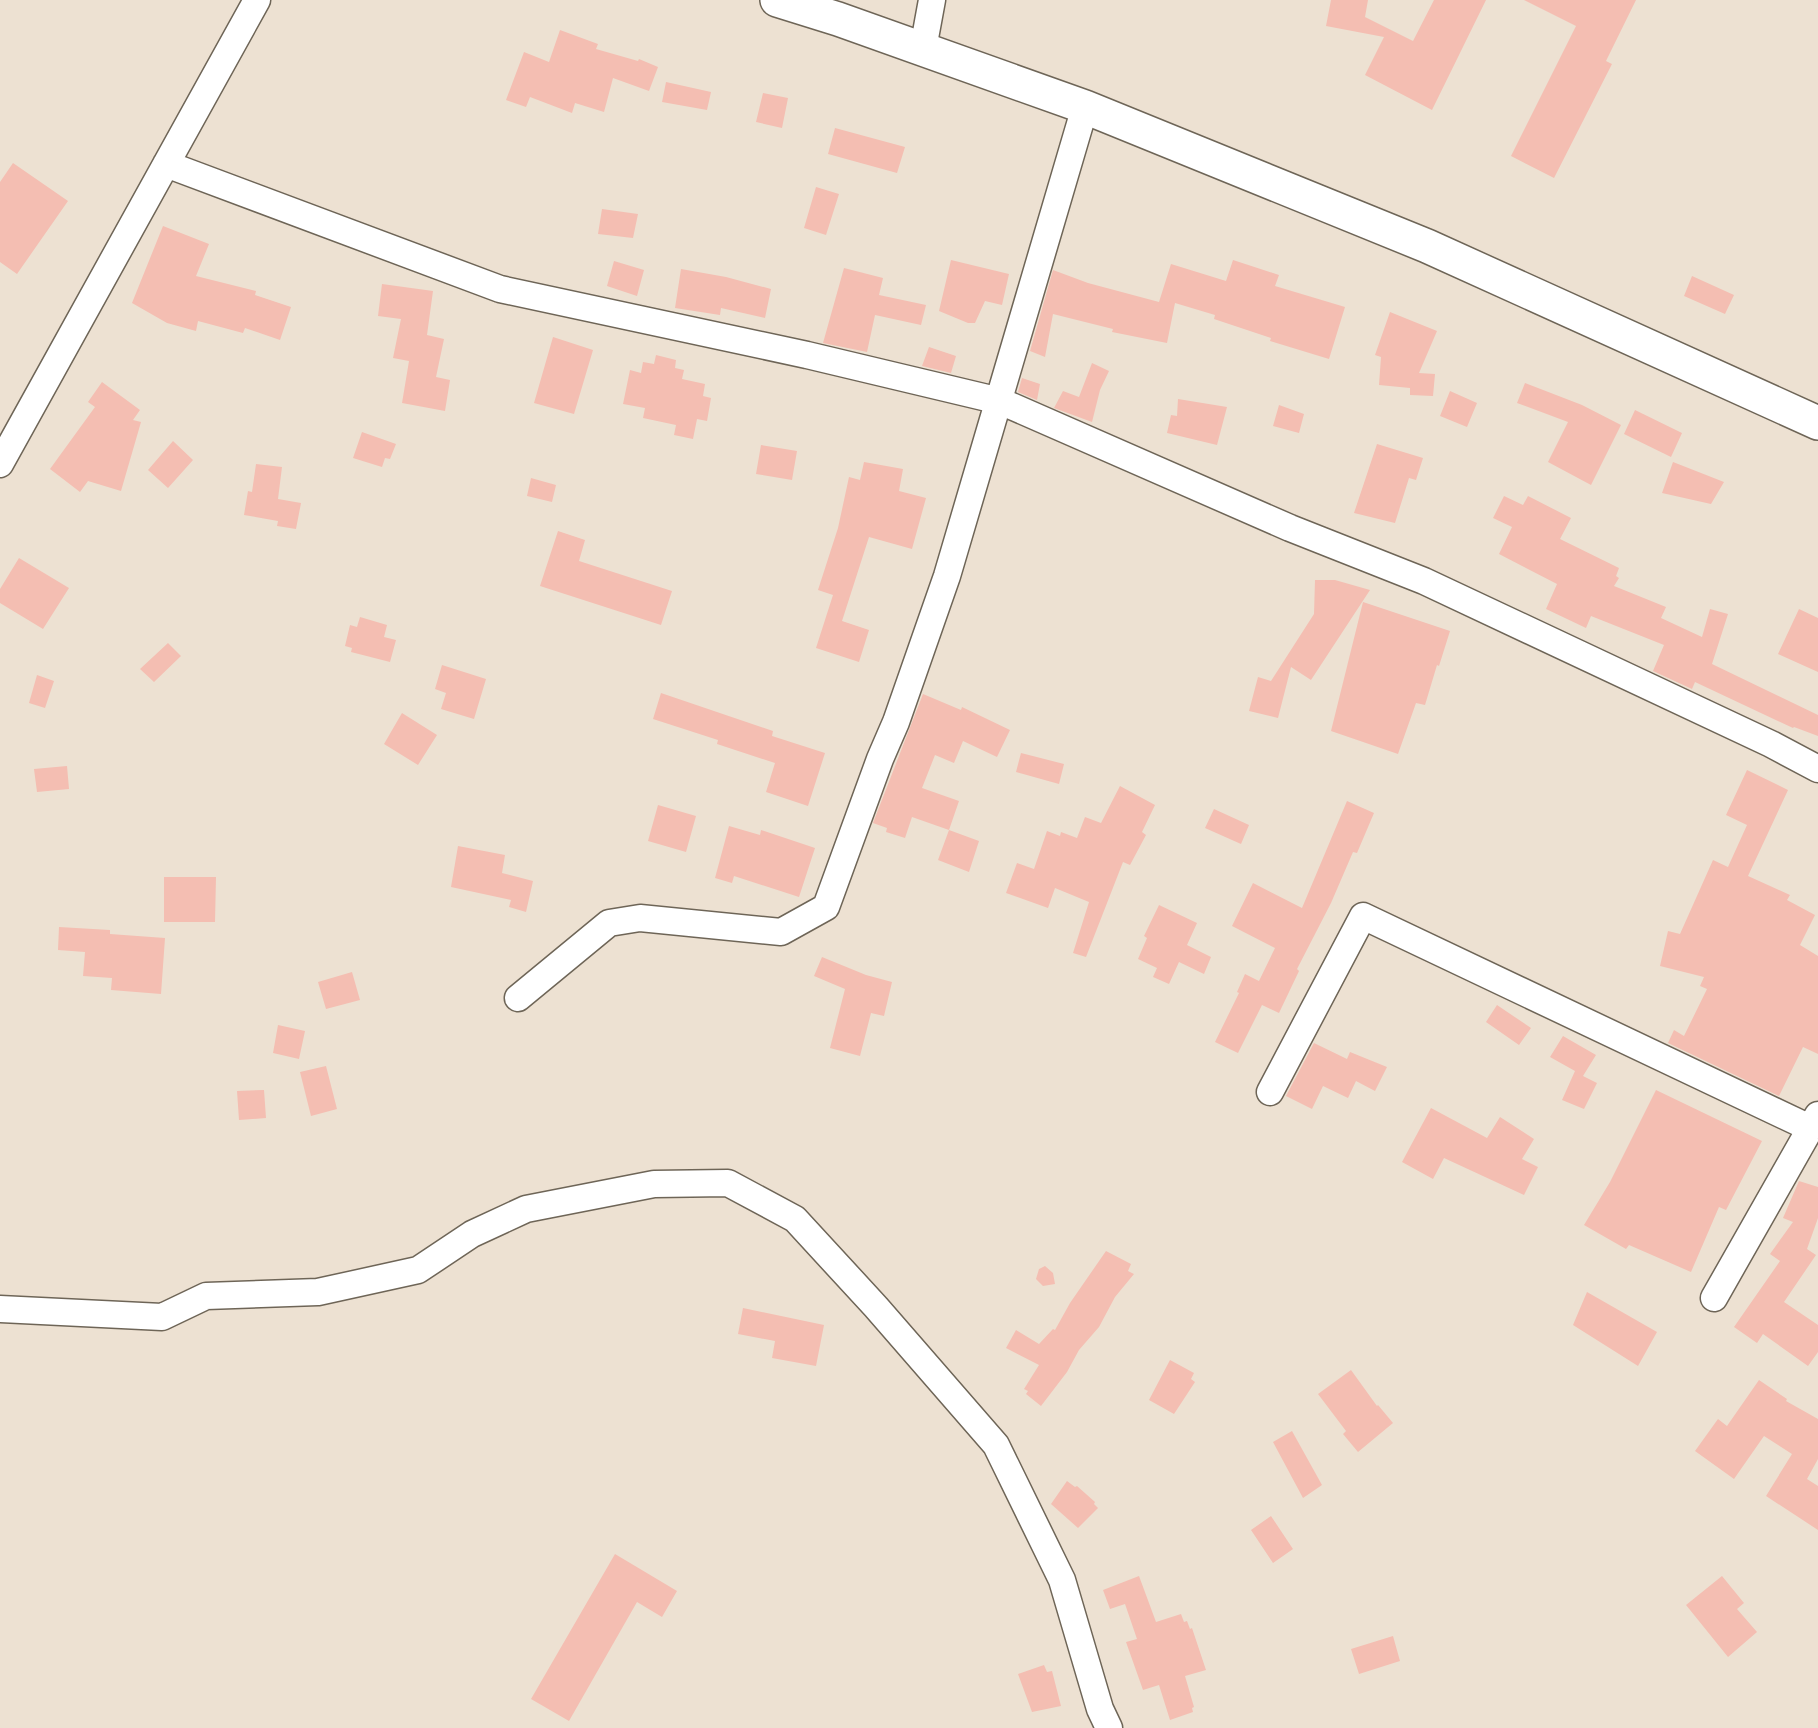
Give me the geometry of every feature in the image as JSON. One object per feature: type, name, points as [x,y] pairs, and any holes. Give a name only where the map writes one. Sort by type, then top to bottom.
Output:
[{"type":"main road","points":[[777,0],[1085,107],[1427,247],[1818,423]]},
{"type":"street","points":[[0,464],[257,0]]},
{"type":"street","points":[[923,49],[932,0]]},
{"type":"street","points":[[518,998],[609,923],[640,918],[781,932],[826,907],[896,722],[947,576],[1085,107]]},
{"type":"street","points":[[166,164],[499,289],[807,355],[1000,401],[1290,527],[1424,581],[1759,738],[1818,769]]},
{"type":"street","points":[[1270,1092],[1363,916],[1814,1122],[1714,1298]]},
{"type":"street","points":[[0,1309],[162,1317],[206,1296],[318,1292],[418,1270],[472,1234],[526,1209],[654,1184],[728,1183],[794,1219],[876,1307],[996,1445],[1062,1580],[1100,1709],[1109,1728]]},
{"type":"building","points":[[1331,0],[1368,0],[1365,17],[1413,41],[1434,0],[1486,0],[1432,110],[1365,75],[1384,37],[1326,26]]},
{"type":"building","points":[[1524,0],[1636,0],[1606,61],[1612,64],[1554,178],[1511,156],[1576,26]]},
{"type":"building","points":[[560,30],[598,44],[596,49],[638,61],[639,59],[658,67],[649,91],[613,78],[604,112],[575,103],[572,113],[530,97],[526,107],[506,100],[524,52],[549,62]]},
{"type":"building","points":[[666,82],[711,92],[707,110],[662,102]]},
{"type":"building","points":[[763,93],[788,98],[782,128],[756,122]]},
{"type":"building","points":[[835,128],[905,147],[897,173],[828,154]]},
{"type":"building","points":[[13,163],[68,201],[17,274],[0,262],[0,182]]},
{"type":"building","points":[[816,187],[839,194],[826,235],[804,228]]},
{"type":"building","points":[[602,209],[638,214],[633,238],[598,234]]},
{"type":"building","points":[[163,226],[209,244],[196,276],[256,291],[255,295],[291,307],[280,340],[245,328],[243,333],[198,321],[196,331],[167,323],[132,303]]},
{"type":"building","points":[[951,260],[1009,274],[1002,305],[985,301],[975,323],[968,323],[939,311]]},
{"type":"building","points":[[1233,260],[1279,275],[1275,286],[1345,307],[1329,359],[1270,341],[1271,338],[1214,319],[1215,315],[1175,303],[1167,343],[1112,332],[1113,329],[1053,314],[1045,357],[1030,351],[1053,270],[1088,283],[1159,302],[1171,264],[1226,281]]},
{"type":"building","points":[[614,261],[644,270],[637,296],[607,286]]},
{"type":"building","points":[[844,268],[883,278],[879,295],[926,305],[921,325],[875,315],[867,352],[823,343]]},
{"type":"building","points":[[681,269],[771,289],[765,318],[721,308],[720,315],[675,308]]},
{"type":"building","points":[[1692,276],[1734,295],[1725,314],[1684,296]]},
{"type":"building","points":[[382,284],[433,291],[427,335],[444,339],[436,377],[450,380],[445,411],[402,403],[409,361],[393,358],[401,319],[378,316]]},
{"type":"building","points":[[1390,312],[1437,331],[1419,373],[1435,374],[1433,396],[1410,395],[1410,388],[1379,385],[1381,357],[1375,355]]},
{"type":"building","points":[[553,337],[593,350],[574,414],[534,403]]},
{"type":"building","points":[[929,347],[956,356],[951,373],[922,366]]},
{"type":"building","points":[[656,355],[676,360],[675,368],[684,370],[682,379],[705,384],[703,396],[711,398],[707,421],[697,419],[693,439],[674,435],[676,425],[643,418],[645,408],[623,404],[630,370],[641,373],[643,362],[654,364]]},
{"type":"building","points":[[1092,363],[1109,371],[1100,390],[1092,422],[1054,408],[1063,391],[1079,397]]},
{"type":"building","points":[[1022,378],[1040,384],[1037,400],[1018,392]]},
{"type":"building","points":[[102,382],[140,410],[133,420],[141,422],[121,491],[88,481],[80,492],[50,469],[95,407],[88,402]]},
{"type":"building","points":[[1525,383],[1582,405],[1621,425],[1591,485],[1548,462],[1568,422],[1517,403]]},
{"type":"building","points":[[1450,391],[1477,403],[1467,427],[1440,416]]},
{"type":"building","points":[[1178,399],[1227,407],[1217,445],[1167,433],[1171,415],[1177,416]]},
{"type":"building","points":[[1279,405],[1304,414],[1299,433],[1273,426]]},
{"type":"building","points":[[1635,410],[1682,433],[1671,457],[1624,434]]},
{"type":"building","points":[[362,432],[396,444],[390,459],[385,458],[382,467],[353,458]]},
{"type":"building","points":[[173,441],[193,460],[168,488],[148,470]]},
{"type":"building","points":[[1377,444],[1423,458],[1416,480],[1409,478],[1395,523],[1354,513]]},
{"type":"building","points":[[761,445],[797,451],[792,480],[756,474]]},
{"type":"building","points":[[864,462],[903,469],[899,491],[926,498],[912,549],[869,537],[842,621],[869,630],[859,662],[816,648],[833,595],[818,590],[838,528],[849,477],[860,480]]},
{"type":"building","points":[[1673,462],[1724,482],[1711,504],[1662,493]]},
{"type":"building","points":[[256,464],[282,467],[278,499],[301,503],[296,529],[277,526],[278,521],[244,515],[248,491],[252,492]]},
{"type":"building","points":[[531,478],[556,485],[552,502],[527,496]]},
{"type":"building","points":[[1504,496],[1523,505],[1528,496],[1571,518],[1560,539],[1619,568],[1616,576],[1619,578],[1614,586],[1666,607],[1661,618],[1702,637],[1710,609],[1728,614],[1712,664],[1818,715],[1818,736],[1793,728],[1695,682],[1692,689],[1653,671],[1664,645],[1591,616],[1586,628],[1546,609],[1557,584],[1499,554],[1512,527],[1493,518]]},
{"type":"building","points":[[558,531],[585,540],[579,561],[672,591],[661,625],[540,586]]},
{"type":"building","points":[[19,558],[69,588],[43,629],[0,603],[0,589]]},
{"type":"building","points":[[1315,580],[1335,580],[1370,590],[1311,680],[1291,667],[1278,718],[1249,711],[1258,677],[1271,681],[1314,614]]},
{"type":"building","points":[[1363,602],[1450,631],[1425,705],[1416,703],[1398,754],[1331,731]]},
{"type":"building","points":[[1799,609],[1818,618],[1818,672],[1778,654]]},
{"type":"building","points":[[360,617],[387,625],[384,637],[396,640],[390,662],[351,652],[352,648],[345,646],[350,625],[357,627]]},
{"type":"building","points":[[168,643],[181,656],[154,682],[140,669]]},
{"type":"building","points":[[442,665],[486,679],[474,719],[441,709],[446,693],[435,689]]},
{"type":"building","points":[[37,675],[54,681],[45,708],[29,703]]},
{"type":"building","points":[[661,693],[773,731],[772,736],[825,753],[808,806],[766,792],[775,763],[717,744],[718,740],[653,719]]},
{"type":"building","points":[[923,694],[961,710],[962,707],[1010,730],[997,757],[963,741],[954,763],[935,755],[922,788],[959,801],[949,830],[912,817],[905,838],[886,832],[887,828],[873,823]]},
{"type":"building","points":[[402,713],[437,735],[418,765],[384,744]]},
{"type":"building","points":[[1021,753],[1064,764],[1059,784],[1016,772]]},
{"type":"building","points":[[67,766],[69,789],[37,792],[34,769]]},
{"type":"building","points":[[1747,770],[1788,790],[1748,876],[1790,895],[1787,900],[1815,915],[1800,945],[1818,956],[1818,1054],[1803,1047],[1779,1096],[1668,1043],[1674,1030],[1684,1036],[1707,989],[1700,986],[1704,977],[1660,966],[1668,931],[1680,934],[1713,860],[1728,867],[1747,825],[1726,815]]},
{"type":"building","points":[[1120,786],[1155,805],[1142,832],[1146,835],[1130,865],[1123,862],[1086,957],[1073,953],[1089,902],[1055,888],[1048,908],[1006,893],[1017,863],[1034,869],[1047,831],[1060,836],[1061,832],[1077,838],[1085,817],[1101,823]]},
{"type":"building","points":[[1347,801],[1374,813],[1357,853],[1353,852],[1331,903],[1297,969],[1299,971],[1279,1013],[1262,1005],[1238,1053],[1215,1042],[1239,993],[1237,992],[1245,974],[1259,981],[1275,948],[1232,926],[1253,883],[1302,908]]},
{"type":"building","points":[[658,805],[696,816],[686,852],[648,841]]},
{"type":"building","points":[[1214,809],[1249,825],[1241,844],[1205,828]]},
{"type":"building","points":[[729,826],[760,835],[761,830],[815,848],[799,897],[734,876],[732,883],[715,878]]},
{"type":"building","points":[[949,830],[979,841],[969,872],[938,860]]},
{"type":"building","points":[[458,846],[505,855],[502,873],[533,881],[526,912],[509,907],[511,900],[451,887]]},
{"type":"building","points":[[164,877],[216,877],[215,922],[164,922]]},
{"type":"building","points":[[1159,905],[1197,923],[1187,945],[1211,957],[1204,974],[1179,962],[1169,984],[1153,977],[1157,968],[1138,959],[1147,938],[1144,936]]},
{"type":"building","points":[[59,927],[110,930],[110,934],[165,938],[161,994],[111,990],[112,978],[83,976],[85,952],[58,950]]},
{"type":"building","points":[[822,957],[866,975],[892,982],[884,1016],[871,1013],[860,1056],[830,1048],[845,989],[814,976]]},
{"type":"building","points":[[352,972],[360,1000],[326,1009],[318,982]]},
{"type":"building","points":[[1497,1005],[1531,1028],[1519,1045],[1486,1022]]},
{"type":"building","points":[[278,1025],[305,1031],[299,1059],[273,1053]]},
{"type":"building","points":[[1563,1036],[1596,1055],[1583,1076],[1597,1083],[1584,1109],[1562,1100],[1575,1071],[1550,1057]]},
{"type":"building","points":[[1314,1043],[1347,1059],[1350,1052],[1387,1067],[1375,1091],[1356,1081],[1348,1098],[1323,1086],[1312,1109],[1286,1096]]},
{"type":"building","points":[[326,1066],[337,1109],[311,1116],[300,1072]]},
{"type":"building","points":[[264,1090],[266,1118],[239,1120],[237,1091]]},
{"type":"building","points":[[1656,1090],[1762,1141],[1726,1210],[1719,1207],[1691,1272],[1629,1245],[1626,1249],[1584,1225],[1610,1182]]},
{"type":"building","points":[[1431,1108],[1487,1138],[1500,1117],[1534,1139],[1522,1159],[1538,1167],[1524,1195],[1444,1158],[1433,1179],[1402,1162]]},
{"type":"building","points":[[1799,1181],[1818,1187],[1818,1218],[1807,1249],[1816,1255],[1784,1302],[1818,1325],[1818,1352],[1808,1366],[1763,1334],[1757,1343],[1734,1327],[1780,1261],[1770,1254],[1793,1222],[1783,1218]]},
{"type":"building","points":[[1106,1251],[1131,1264],[1128,1271],[1134,1274],[1115,1297],[1099,1327],[1079,1350],[1067,1372],[1041,1406],[1026,1394],[1028,1391],[1024,1389],[1039,1365],[1006,1348],[1016,1330],[1039,1344],[1055,1330]]},
{"type":"building","points":[[1045,1266],[1053,1273],[1055,1284],[1043,1286],[1036,1279],[1039,1269]]},
{"type":"building","points":[[1587,1292],[1657,1332],[1638,1366],[1573,1325]]},
{"type":"building","points":[[743,1308],[824,1325],[816,1366],[772,1358],[775,1341],[738,1334]]},
{"type":"building","points":[[1170,1360],[1194,1373],[1191,1379],[1195,1382],[1174,1414],[1149,1400]]},
{"type":"building","points":[[1351,1370],[1393,1423],[1358,1452],[1343,1434],[1346,1431],[1318,1394]]},
{"type":"building","points":[[1759,1380],[1787,1399],[1786,1401],[1818,1419],[1818,1459],[1807,1479],[1818,1486],[1818,1530],[1766,1496],[1792,1454],[1764,1436],[1734,1479],[1695,1451],[1718,1419],[1727,1426]]},
{"type":"building","points":[[1292,1431],[1322,1485],[1303,1498],[1273,1442]]},
{"type":"building","points":[[1067,1481],[1077,1486],[1098,1508],[1078,1528],[1051,1504]]},
{"type":"building","points":[[1271,1516],[1293,1549],[1273,1563],[1251,1530]]},
{"type":"building","points":[[615,1554],[677,1591],[662,1617],[637,1602],[569,1721],[531,1699]]},
{"type":"building","points":[[1139,1576],[1156,1622],[1181,1614],[1184,1622],[1187,1621],[1190,1629],[1192,1628],[1206,1670],[1185,1676],[1193,1712],[1170,1720],[1159,1685],[1143,1690],[1126,1642],[1137,1639],[1125,1604],[1110,1609],[1103,1590]]},
{"type":"building","points":[[1722,1576],[1744,1603],[1737,1609],[1757,1632],[1728,1657],[1686,1605]]},
{"type":"building","points":[[1393,1636],[1400,1661],[1359,1674],[1351,1649]]},
{"type":"building","points":[[1044,1665],[1047,1672],[1052,1671],[1061,1706],[1032,1712],[1018,1674]]}]
